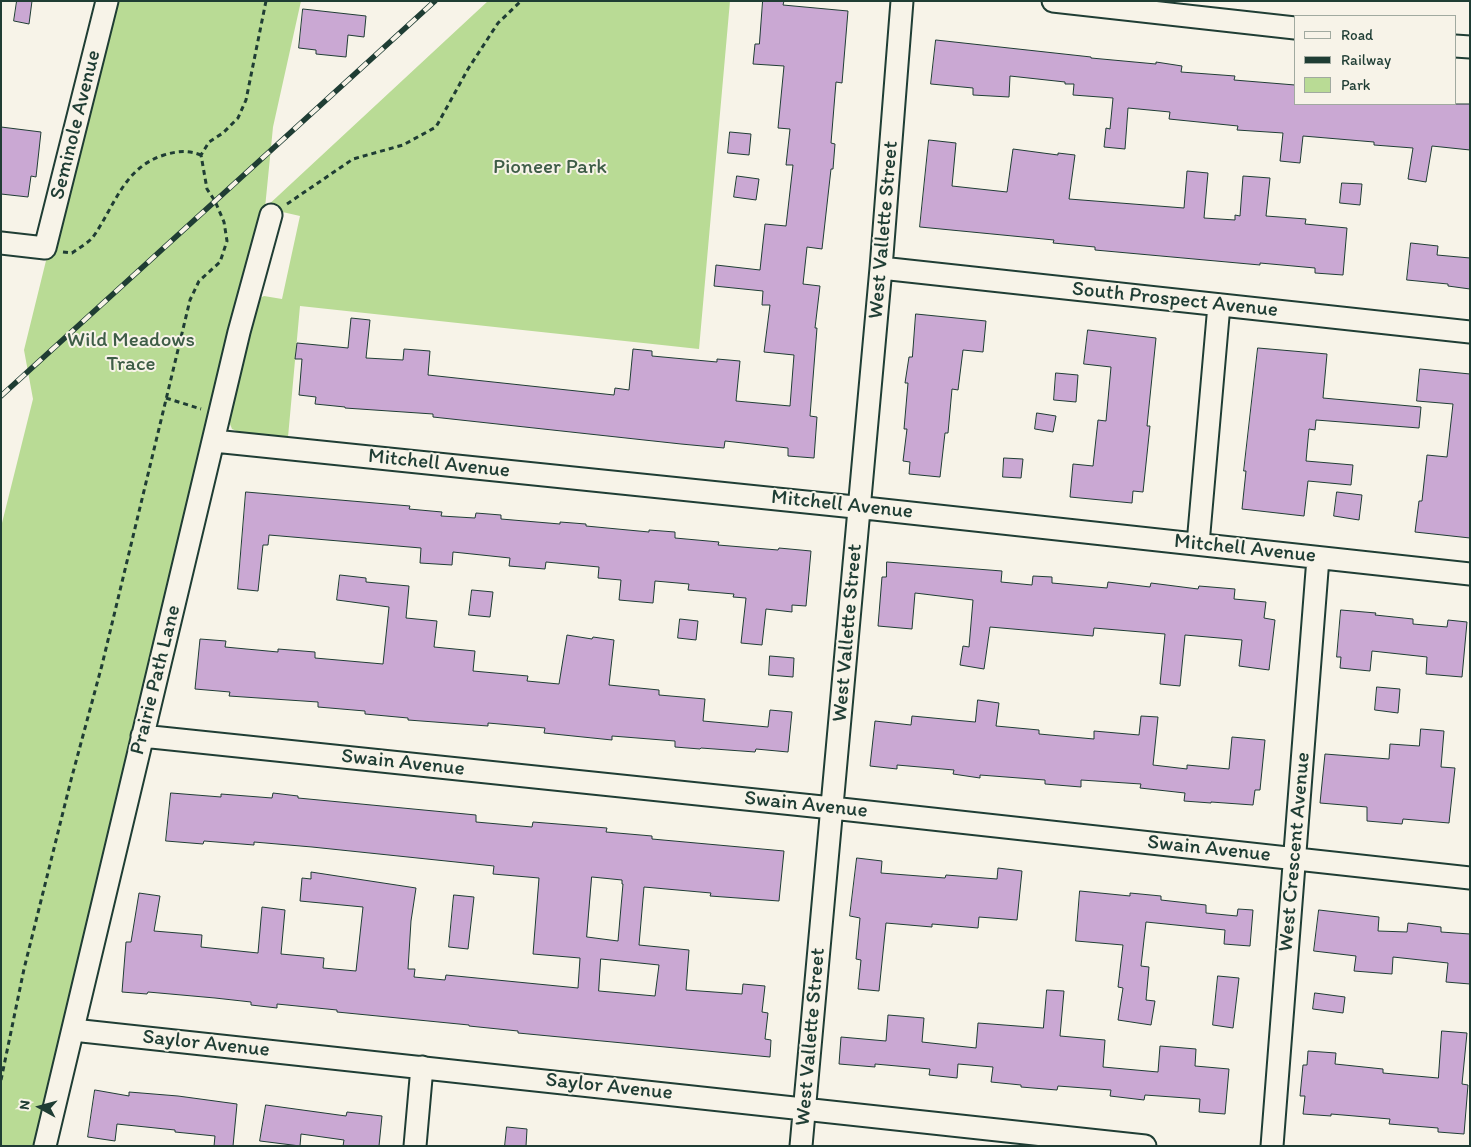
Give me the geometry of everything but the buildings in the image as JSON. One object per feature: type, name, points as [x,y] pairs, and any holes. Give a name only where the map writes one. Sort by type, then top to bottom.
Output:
[{"type":"street","name":"Seminole Avenue","points":[[45,248],[107,1]]},
{"type":"street","name":"West Vallette Street","points":[[801,1146],[881,268],[902,1]]},
{"type":"street","points":[[1053,1],[1294,28]]},
{"type":"street","points":[[1456,46],[1470,47]]},
{"type":"street","name":"Prairie Path Lane","points":[[45,1146],[220,415],[238,332],[271,215]]},
{"type":"street","points":[[1,244],[45,248]]},
{"type":"street","name":"South Prospect Avenue","points":[[881,268],[1470,332]]},
{"type":"street","points":[[1198,544],[1220,305]]},
{"type":"street","name":"Mitchell Avenue","points":[[214,440],[859,507],[1470,574]]},
{"type":"street","name":"West Crescent Avenue","points":[[1272,1146],[1318,558]]},
{"type":"street","name":"Swain Avenue","points":[[142,736],[832,808],[1470,878]]},
{"type":"street","name":"Saylor Avenue","points":[[73,1030],[1144,1146]]},
{"type":"street","points":[[415,1146],[422,1067]]},
{"type":"path","points":[[1,1080],[24,970],[71,780],[102,665],[190,300],[199,281],[220,262],[227,240],[224,222],[215,201],[207,189],[201,155],[209,142],[223,133],[238,118],[246,100],[266,1]]},
{"type":"path","points":[[271,215],[353,159],[403,145],[436,127],[468,69],[498,23],[521,1]]},
{"type":"path","points":[[45,248],[72,253],[91,239],[135,171],[154,158],[190,151],[201,155]]},
{"type":"path","points":[[166,398],[220,415]]},
{"type":"green space","name":"Wild Meadows Trace","points":[[110,1],[301,1],[273,127],[265,208],[54,1146],[1,1146],[1,527],[33,399],[24,350]]},
{"type":"green space","name":"Pioneer Park","points":[[488,1],[730,1],[699,349],[300,306],[288,437],[239,432],[232,429],[228,419],[258,299],[264,296],[282,299],[300,216],[265,208]]},
{"type":"railway","points":[[1,396],[435,1]]}]
